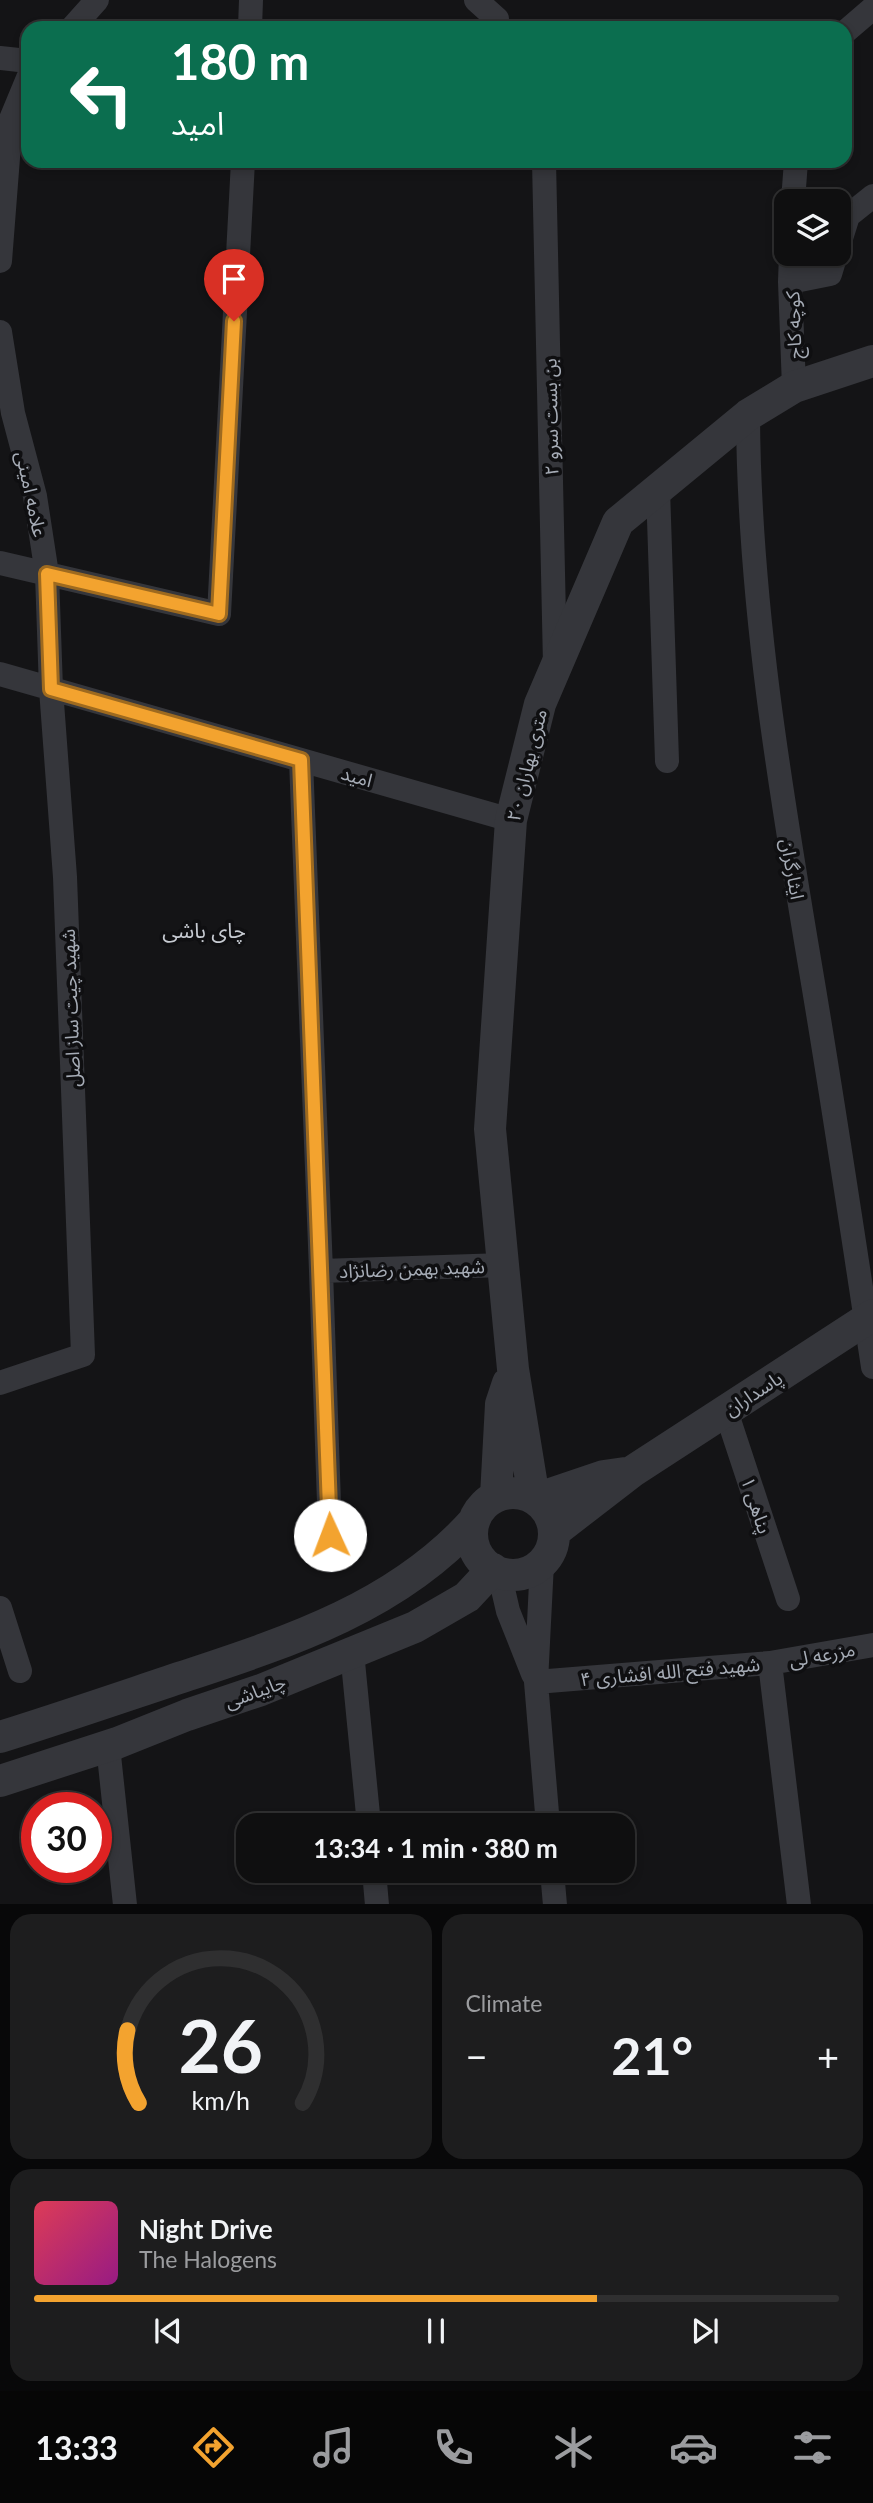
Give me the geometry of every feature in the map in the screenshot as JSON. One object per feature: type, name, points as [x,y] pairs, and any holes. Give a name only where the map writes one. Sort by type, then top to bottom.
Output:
[{"type":"street","points":[[78,21],[97,0]]},
{"type":"street","points":[[250,21],[251,0]]},
{"type":"street","points":[[476,0],[498,19]]},
{"type":"street","points":[[852,26],[873,8]]},
{"type":"street","points":[[0,58],[21,60]]},
{"type":"street","points":[[0,261],[11,120],[21,95]]},
{"type":"street","points":[[0,563],[219,614],[243,168]]},
{"type":"street","name":"بن بست سرو ۲","points":[[544,168],[556,673]]},
{"type":"street","points":[[794,189],[795,168]]},
{"type":"street","points":[[851,214],[873,196]]},
{"type":"street","points":[[790,282],[791,266]]},
{"type":"street","name":"کوچه کاج","points":[[794,387],[790,282],[830,274],[832,266]]},
{"type":"street","name":"علامه امینی","points":[[0,332],[13,412],[35,496],[47,574]]},
{"type":"street","name":"۲۰ متری بهاران","points":[[535,1499],[513,1369],[490,1129],[511,820],[540,704],[556,673],[618,522],[748,415],[794,387],[873,361]]},
{"type":"street","name":"ایثارگران","points":[[748,415],[755,567],[774,756],[869,1317],[873,1367]]},
{"type":"street","points":[[658,489],[667,761]]},
{"type":"street","name":"شهید چیت ساز اصل","points":[[0,1383],[83,1355],[65,877],[51,689],[47,574]]},
{"type":"street","name":"امید","points":[[0,674],[511,820]]},
{"type":"street","name":"شهید بهمن رضانژاد","points":[[301,760],[331,1561]]},
{"type":"street","name":"شهید بهمن رضانژاد","points":[[321,1271],[504,1265]]},
{"type":"street","name":"پاسداران","points":[[554,1532],[633,1471],[869,1317]]},
{"type":"street","name":"۲۰ متری بهاران","points":[[496,1496],[501,1404],[513,1369]]},
{"type":"street","name":"پناهی ۱","points":[[726,1411],[788,1599]]},
{"type":"street","name":"پاسداران","points":[[535,1499],[604,1476],[633,1471]]},
{"type":"street","points":[[542,1563],[522,1574],[496,1571],[485,1564],[472,1539],[474,1521],[486,1502],[496,1496],[515,1493],[535,1499],[545,1508],[554,1532],[553,1543],[542,1563],[536,1682],[547,1813]]},
{"type":"street","name":"چایباشی","points":[[0,1737],[210,1668],[345,1616],[417,1575],[457,1540],[474,1521]]},
{"type":"street","points":[[496,1571],[508,1611],[536,1682]]},
{"type":"street","name":"چایباشی","points":[[0,1782],[261,1690],[415,1626],[467,1597],[496,1571]]},
{"type":"street","points":[[0,1608],[20,1671]]},
{"type":"street","name":"مزرعه لی","points":[[770,1663],[873,1645]]},
{"type":"street","points":[[352,1652],[368,1813]]},
{"type":"street","name":"شهید فتح الله افشاری ۴","points":[[536,1682],[770,1663],[799,1904]]},
{"type":"street","points":[[108,1746],[125,1904]]},
{"type":"street","points":[[375,1883],[377,1904]]},
{"type":"street","points":[[553,1883],[555,1904]]},
{"type":"district","name":"چای باشی","points":[[204,929]]},
{"type":"route","points":[[234,321],[219,614],[47,574],[51,689],[301,760],[330,1535]]}]
